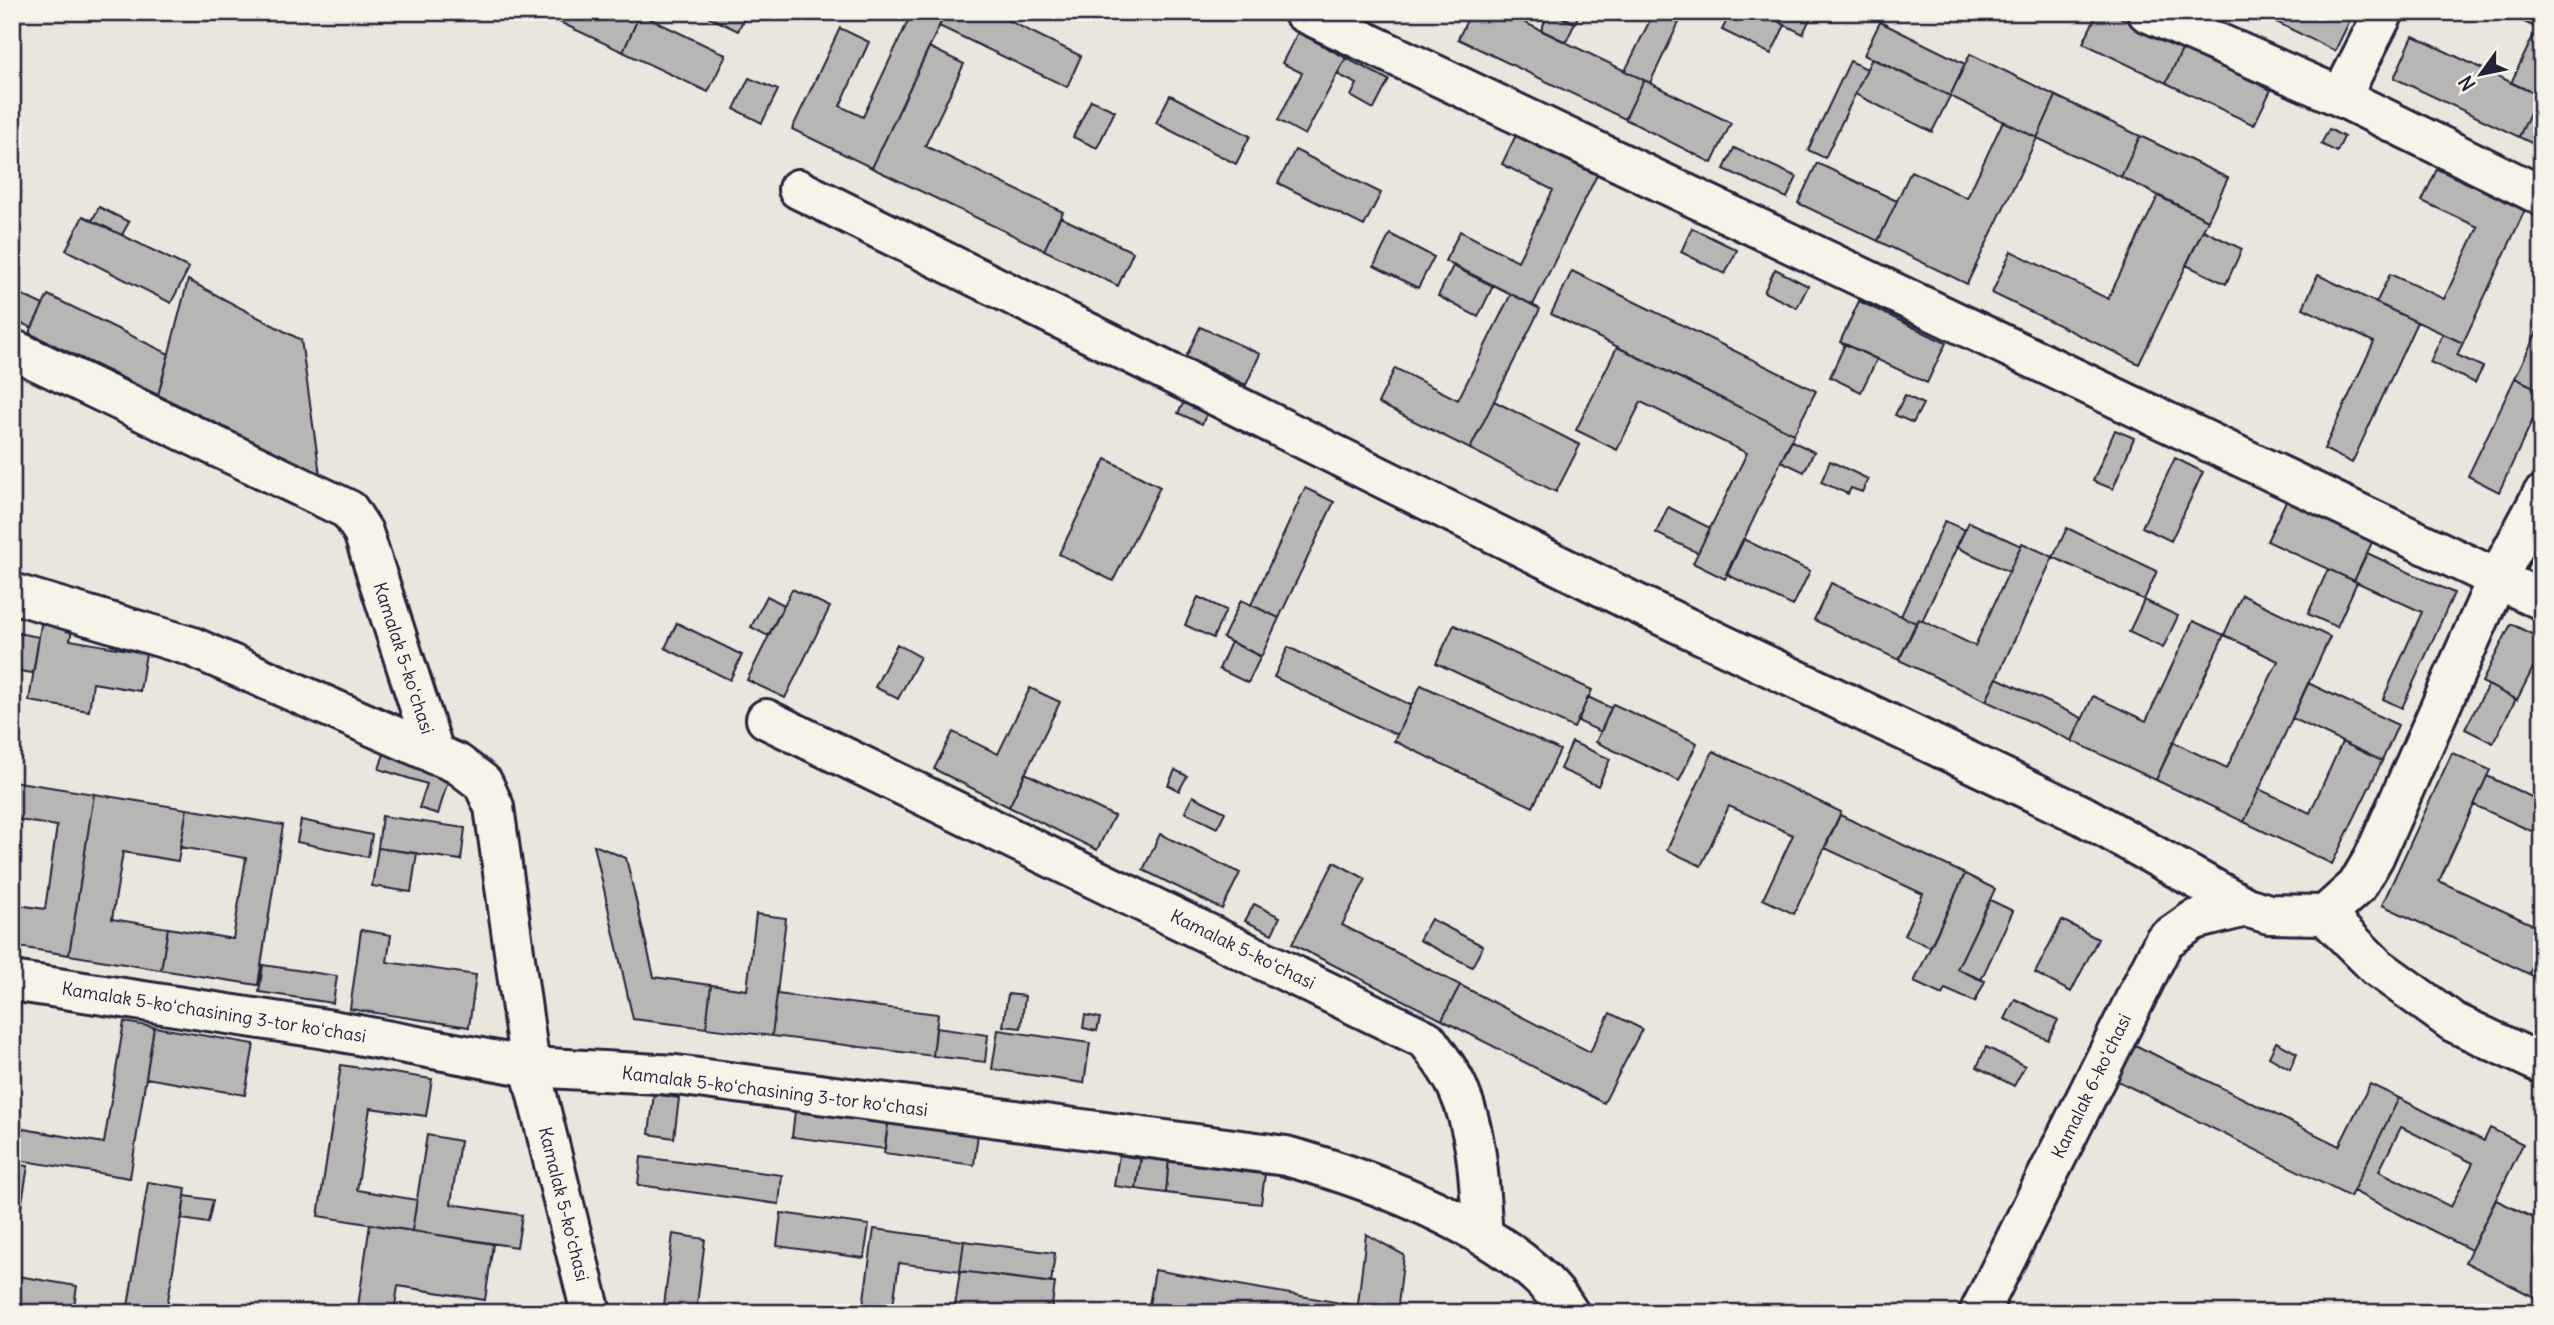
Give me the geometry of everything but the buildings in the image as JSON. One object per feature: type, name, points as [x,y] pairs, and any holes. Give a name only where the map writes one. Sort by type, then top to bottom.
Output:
[{"type":"street","points":[[1303,12],[2215,442],[2542,600]]},
{"type":"street","points":[[2147,12],[2342,97],[2542,196]]},
{"type":"street","points":[[2342,97],[2384,12]]},
{"type":"street","points":[[798,189],[1629,600],[2084,816],[2246,907],[2269,914],[2325,915],[2357,886],[2374,858],[2497,579],[2542,495]]},
{"type":"street","name":"Kamalak 5-koʻchasi","points":[[12,349],[349,510],[363,532],[435,755],[473,774],[489,793],[494,807],[530,1067],[591,1313]]},
{"type":"street","points":[[12,593],[190,646],[435,755]]},
{"type":"street","name":"Kamalak 5-koʻchasi","points":[[766,719],[1427,1040],[1459,1091],[1468,1118],[1477,1153],[1483,1236]]},
{"type":"street","name":"Kamalak 6-koʻchasi","points":[[1979,1313],[2164,940],[2194,920],[2246,907]]},
{"type":"street","points":[[2325,915],[2377,967],[2453,1022],[2542,1064]]},
{"type":"street","name":"Kamalak 5-koʻchasining 3-tor koʻchasi","points":[[12,981],[326,1029],[530,1067],[676,1075],[1286,1156],[1334,1169],[1402,1196],[1483,1236]]},
{"type":"street","points":[[1483,1236],[1531,1268],[1557,1294],[1569,1313]]}]
